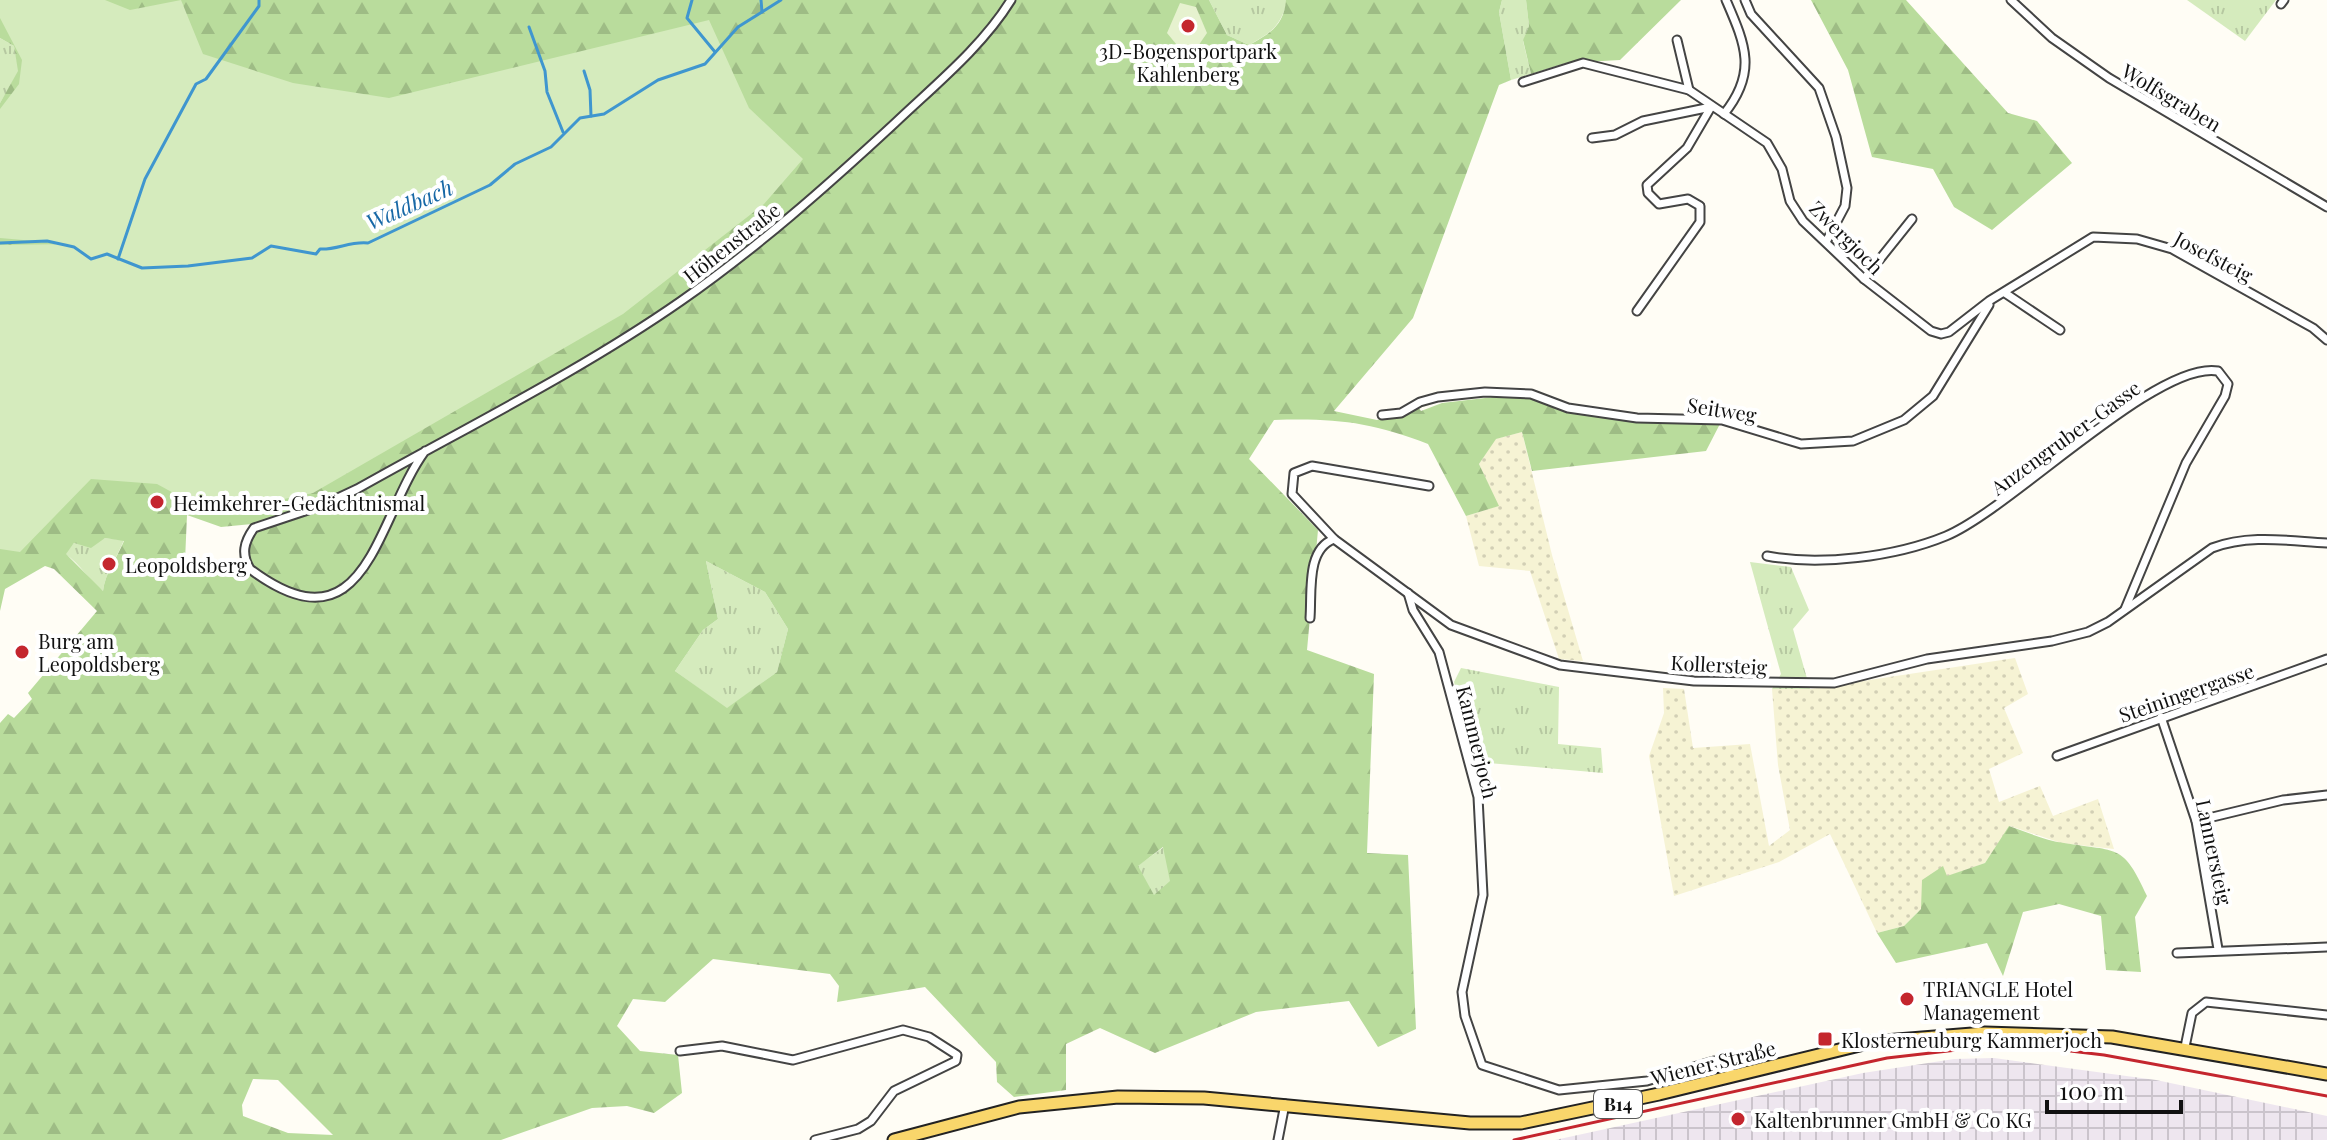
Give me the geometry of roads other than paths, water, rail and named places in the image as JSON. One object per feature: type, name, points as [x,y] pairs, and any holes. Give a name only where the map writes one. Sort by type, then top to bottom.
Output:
[{"type":"main road","name":"Wiener Straße","points":[[894,1140],[1009,1109],[1118,1097],[1204,1098],[1470,1123],[1521,1123],[1872,1042],[1949,1034],[2060,1033],[2185,1047],[2327,1074]]},
{"type":"street","name":"Höhenstraße","points":[[425,451],[408,478],[369,561],[349,586],[335,594],[303,594],[259,576],[245,561],[245,542],[254,528],[323,505],[425,451],[683,300],[814,197],[858,158],[973,47],[1011,0]]},
{"type":"street","points":[[1724,114],[1741,87],[1746,46],[1726,0]]},
{"type":"street","points":[[1745,0],[1751,14],[1819,88],[1832,124],[1847,188],[1845,206],[1826,242]]},
{"type":"street","name":"Wolfsgraben","points":[[2011,0],[2052,38],[2109,78],[2327,207]]},
{"type":"street","points":[[1677,40],[1689,90]]},
{"type":"street","name":"Zwergjoch","points":[[1523,82],[1583,63],[1689,90],[1767,143],[1782,169],[1790,201],[1803,221],[1864,279],[1931,331],[1941,334],[1996,298]]},
{"type":"street","points":[[1592,138],[1615,135],[1643,121],[1711,107]]},
{"type":"street","points":[[1637,311],[1700,222],[1700,206],[1688,199],[1659,204],[1653,201],[1647,185],[1687,148],[1711,107]]},
{"type":"street","points":[[1864,279],[1912,219]]},
{"type":"street","name":"Josefsteig","points":[[1996,298],[2066,251],[2093,237],[2137,239],[2172,249],[2313,328],[2327,340]]},
{"type":"street","points":[[2005,293],[2060,330]]},
{"type":"street","name":"Seitweg","points":[[1382,415],[1401,413],[1438,397],[1485,392],[1531,394],[1568,408],[1637,418],[1722,420],[1801,444],[1853,441],[1904,420],[1933,396],[1965,346],[1980,314],[1996,298]]},
{"type":"street","name":"Anzengruber-Gasse","points":[[1767,556],[1796,561],[1826,561],[1911,547],[1945,537],[1977,520],[2132,404],[2186,377],[2208,370],[2218,371],[2228,384],[2225,396],[2186,463],[2125,610]]},
{"type":"street","name":"Kollersteig","points":[[1429,486],[1304,467],[1294,473],[1292,494],[1334,539],[1451,625],[1560,665],[1731,683],[1834,683],[1927,659],[2052,641],[2088,632],[2125,610],[2212,548],[2246,538],[2327,543]]},
{"type":"street","points":[[1310,618],[1316,553],[1322,543],[1334,539]]},
{"type":"street","name":"Kammerjoch","points":[[1408,593],[1413,610],[1439,652],[1478,797],[1483,895],[1462,992],[1465,1016],[1482,1065],[1559,1090],[1647,1081],[1714,1061],[1726,1065],[1734,1076]]},
{"type":"street","name":"Steiningergasse","points":[[2057,756],[2327,659]]},
{"type":"street","name":"Lannersteig","points":[[2161,717],[2196,821],[2218,949]]},
{"type":"street","points":[[2196,821],[2283,800],[2327,795]]},
{"type":"street","points":[[2177,953],[2327,947]]},
{"type":"street","points":[[2185,1047],[2192,1013],[2206,1002],[2327,1015]]},
{"type":"street","points":[[680,1051],[722,1046],[793,1060],[903,1030],[929,1037],[957,1055],[956,1061],[931,1076],[894,1091],[871,1121],[848,1132],[815,1140]]},
{"type":"street","points":[[1278,1140],[1285,1104]]},
{"type":"waterway","points":[[118,259],[145,179],[196,84],[206,79],[259,6],[259,0]]},
{"type":"waterway","points":[[692,0],[687,18],[715,52]]},
{"type":"waterway","points":[[761,0],[762,12]]},
{"type":"waterway","name":"Waldbach","points":[[0,243],[47,241],[74,247],[91,259],[107,254],[142,268],[252,258],[271,246],[316,254],[320,249],[368,243],[490,185],[515,164],[551,147],[580,118],[604,114],[658,80],[705,64],[738,27],[781,0]]},
{"type":"waterway","points":[[529,27],[545,71],[547,92],[563,132]]},
{"type":"waterway","points":[[584,71],[590,90],[591,116]]},
{"type":"railway","points":[[1514,1140],[1887,1058],[1983,1047],[2045,1048],[2104,1055],[2327,1096]]},
{"type":"place","name":"3D-Bogensportpark Kahlenberg","points":[[1188,26]]},
{"type":"place","name":"Heimkehrer-Gedächtnismal","points":[[157,502]]},
{"type":"place","name":"Leopoldsberg","points":[[109,564]]},
{"type":"place","name":"Burg am Leopoldsberg","points":[[22,652]]},
{"type":"place","name":"TRIANGLE Hotel Management","points":[[1907,999]]},
{"type":"place","name":"Klosterneuburg Kammerjoch","points":[[1825,1039]]},
{"type":"place","name":"Kaltenbrunner GmbH & Co KG","points":[[1738,1119]]}]
